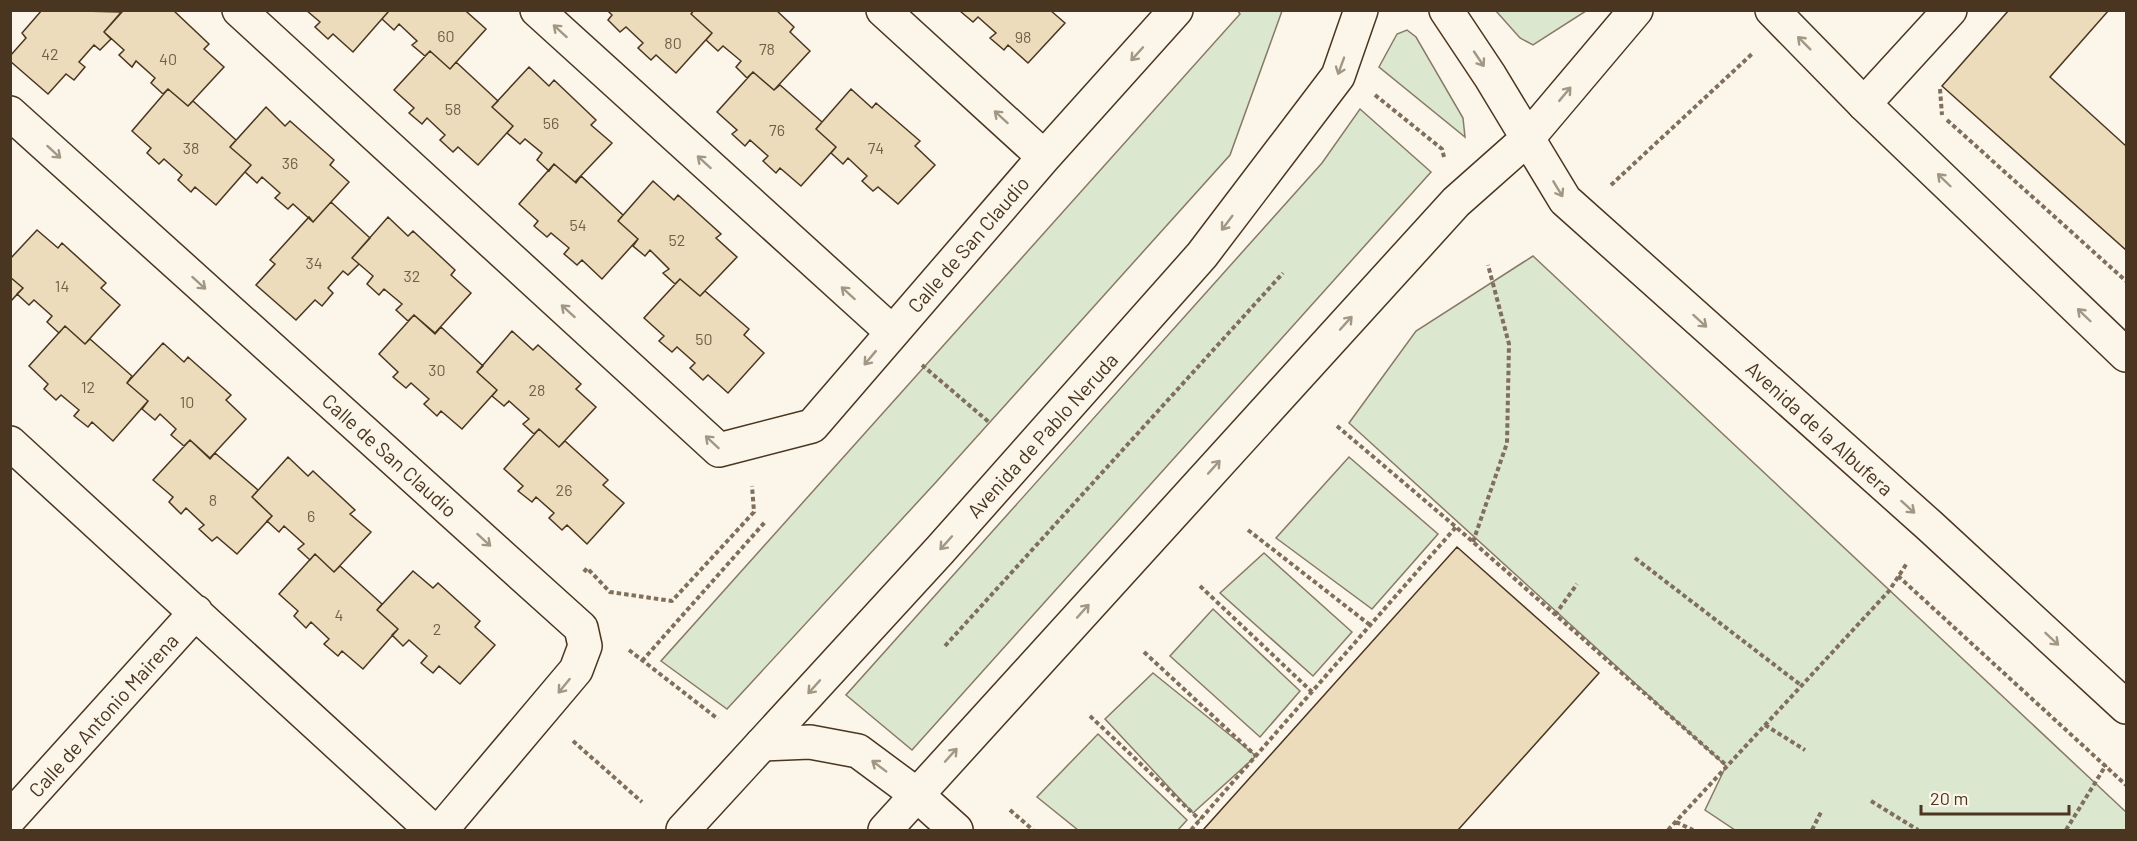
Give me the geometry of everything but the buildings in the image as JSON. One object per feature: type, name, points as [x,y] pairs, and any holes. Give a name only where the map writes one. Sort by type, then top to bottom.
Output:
[{"type":"street","name":"Calle de San Claudio","points":[[239,10],[719,450],[812,426],[1044,157],[1176,10]]},
{"type":"street","points":[[537,10],[892,332]]},
{"type":"street","name":"Calle de San Claudio","points":[[883,10],[1044,157]]},
{"type":"street","name":"Avenida de Pablo Neruda","points":[[683,831],[940,550],[1202,255],[1338,76],[1361,10]]},
{"type":"street","points":[[1446,10],[1490,76],[1527,139]]},
{"type":"street","points":[[885,831],[916,794],[1456,202],[1527,139],[1636,10]]},
{"type":"street","points":[[1772,10],[1864,104],[2127,355]]},
{"type":"street","points":[[1864,104],[1950,10]]},
{"type":"street","name":"Calle de San Claudio","points":[[10,113],[581,628],[585,646],[576,670],[441,831]]},
{"type":"street","name":"Avenida de la Albufera","points":[[1527,139],[1564,200],[1930,526],[2127,707]]},
{"type":"street","points":[[10,443],[432,831]]},
{"type":"street","name":"Calle de Antonio Mairena","points":[[10,818],[196,612]]},
{"type":"street","points":[[762,744],[810,742],[858,751],[916,794],[956,831]]},
{"type":"path","points":[[1608,188],[1753,52]]},
{"type":"path","points":[[1940,89],[1941,114],[2127,281]]},
{"type":"path","points":[[1369,90],[1442,149],[1445,160]]},
{"type":"path","points":[[1473,542],[1507,443],[1509,344],[1488,265]]},
{"type":"path","points":[[945,646],[1283,273]]},
{"type":"path","points":[[917,361],[990,423]]},
{"type":"path","points":[[1337,426],[1456,527],[1726,766]]},
{"type":"path","points":[[581,576],[587,568],[610,592],[672,601],[754,512],[752,480]]},
{"type":"path","points":[[642,661],[765,522]]},
{"type":"path","points":[[1668,831],[1889,591],[1930,526]]},
{"type":"path","points":[[1191,831],[1456,527]]},
{"type":"path","points":[[1248,530],[1370,625]]},
{"type":"path","points":[[1635,558],[1802,686]]},
{"type":"path","points":[[1898,576],[2127,785]]},
{"type":"path","points":[[1555,615],[1576,584]]},
{"type":"path","points":[[1200,586],[1312,692]]},
{"type":"path","points":[[629,650],[718,719]]},
{"type":"path","points":[[1144,652],[1256,756]]},
{"type":"path","points":[[1090,716],[1200,820]]},
{"type":"path","points":[[1765,725],[1805,750]]},
{"type":"path","points":[[568,736],[642,802]]},
{"type":"path","points":[[2066,831],[2106,765]]},
{"type":"path","points":[[1871,801],[1918,831]]},
{"type":"path","points":[[1010,810],[1033,831]]},
{"type":"path","points":[[1812,831],[1822,810]]},
{"type":"path","points":[[1676,822],[1693,831]]},
{"type":"green space","points":[[1238,11],[1282,11],[1230,155],[937,481],[727,709],[661,661],[1240,14]]},
{"type":"green space","points":[[1496,11],[1586,11],[1533,45],[1520,38]]},
{"type":"green space","points":[[1407,30],[1416,37],[1463,118],[1465,137],[1379,67],[1397,34]]},
{"type":"green space","points":[[1360,109],[1431,172],[912,750],[846,695],[1322,163]]},
{"type":"green space","points":[[1533,256],[2126,812],[2126,830],[1735,830],[1705,810],[1726,766],[1349,423],[1416,331]]},
{"type":"green space","points":[[1349,457],[1438,534],[1372,609],[1276,538]]},
{"type":"green space","points":[[1264,553],[1352,632],[1313,676],[1220,593]]},
{"type":"green space","points":[[1213,609],[1300,691],[1260,737],[1170,656]]},
{"type":"green space","points":[[1153,673],[1256,756],[1193,813],[1105,719]]},
{"type":"green space","points":[[1098,734],[1187,820],[1178,830],[1078,830],[1037,797]]}]
